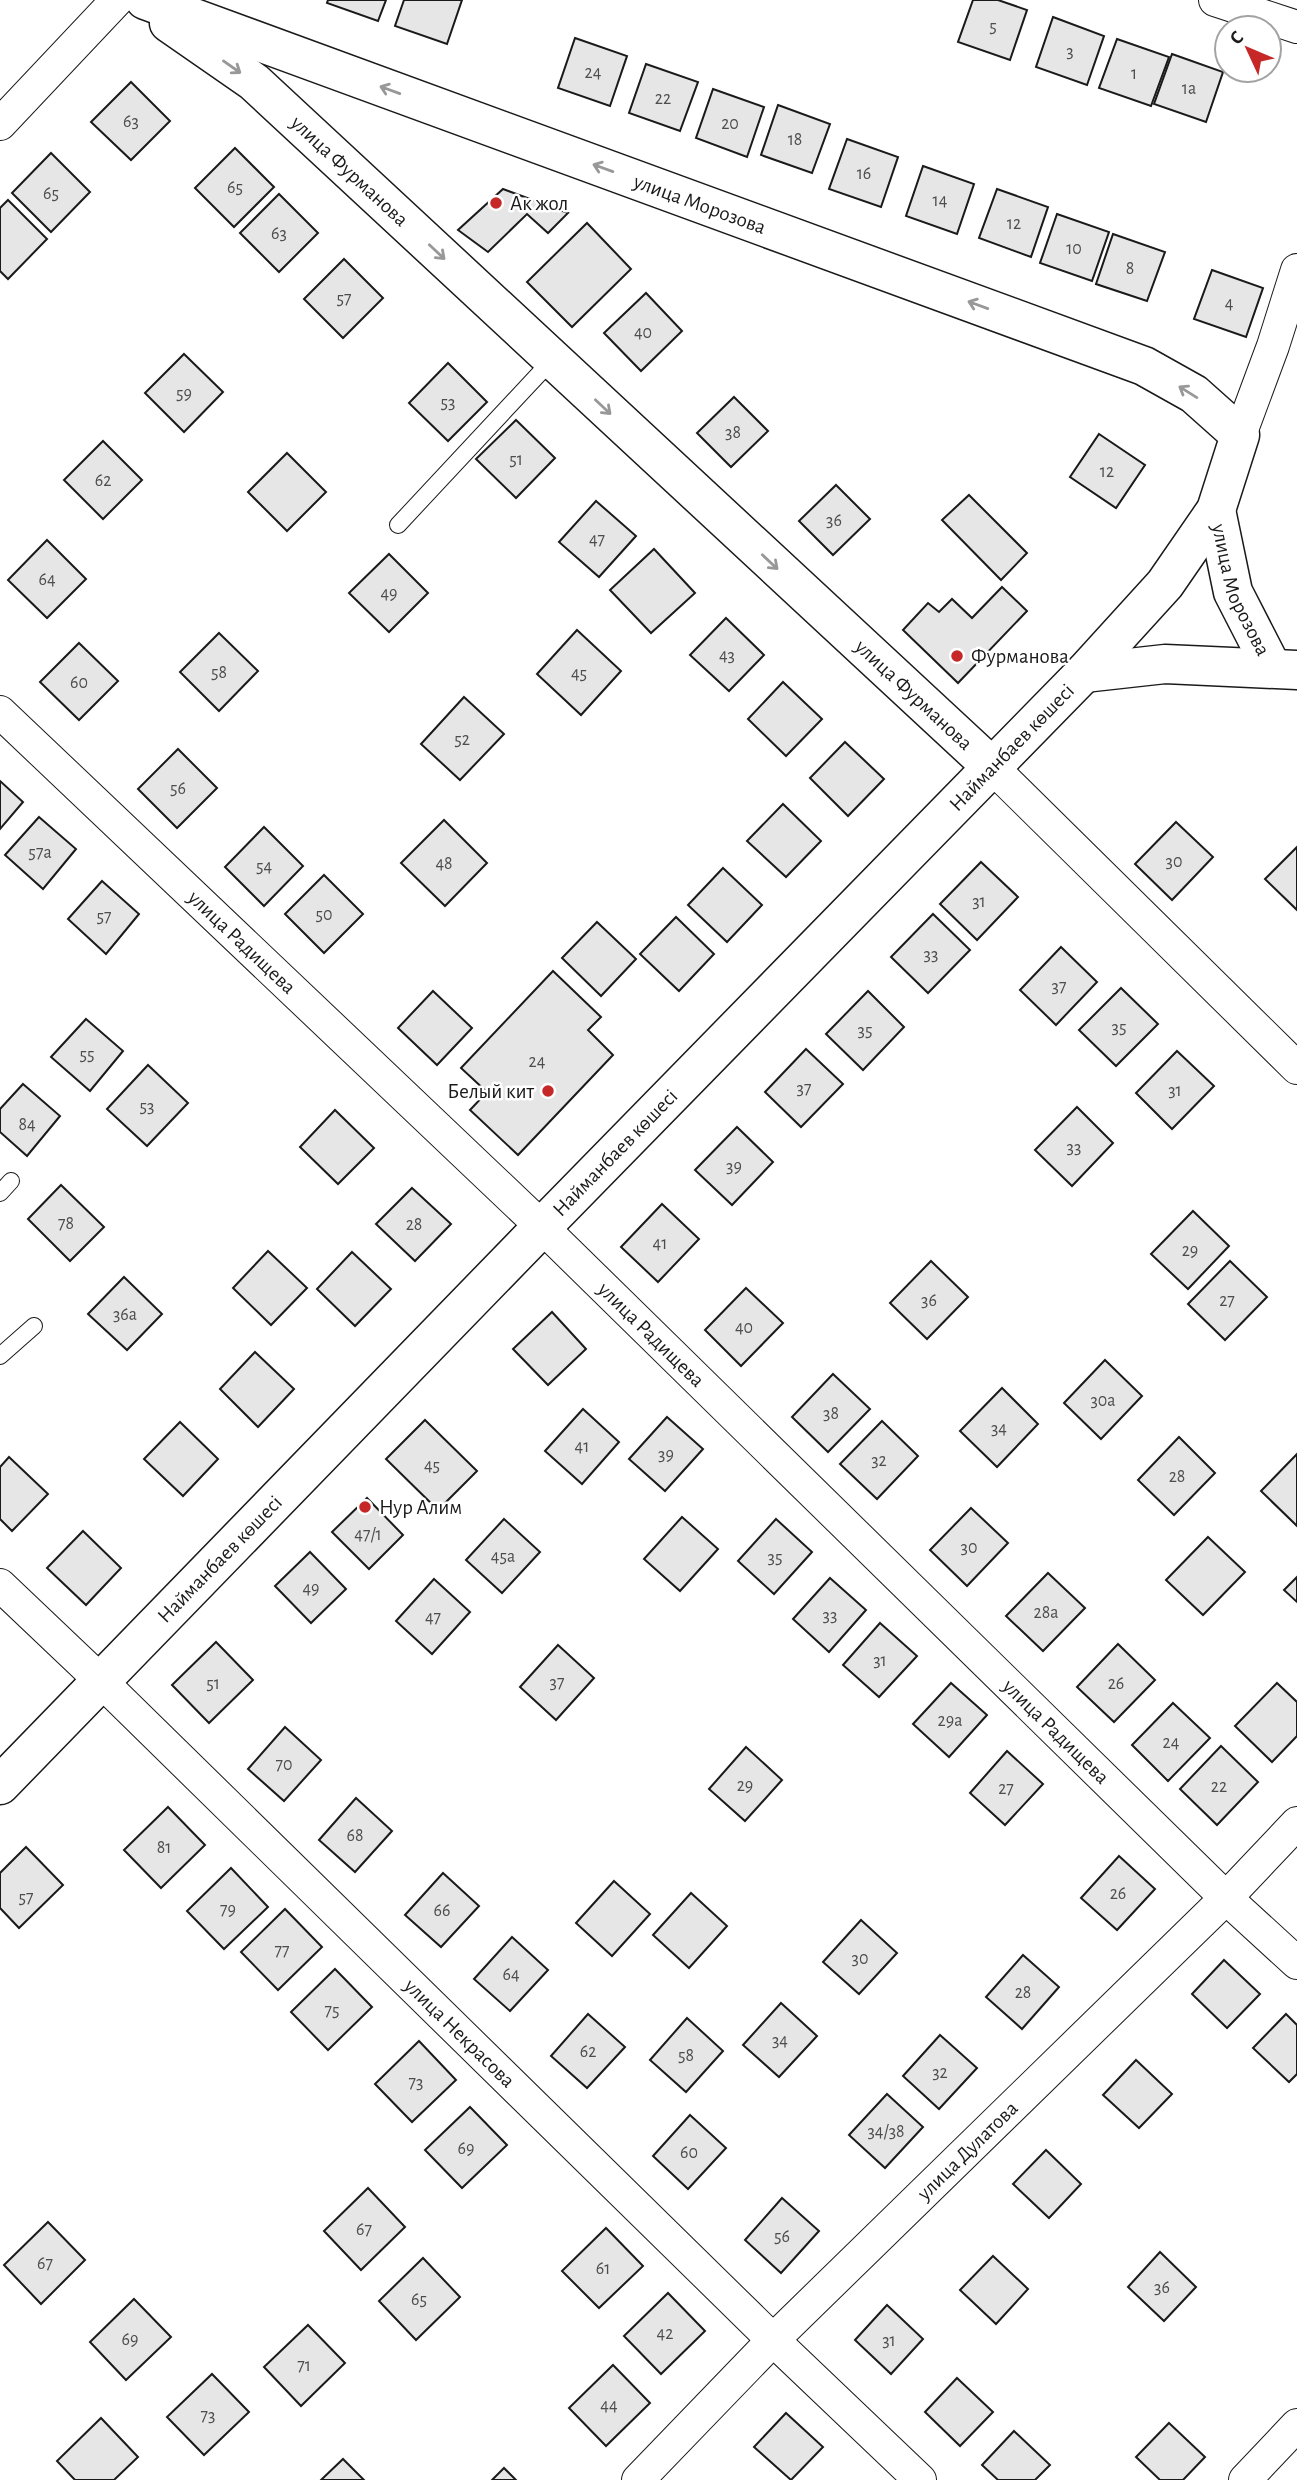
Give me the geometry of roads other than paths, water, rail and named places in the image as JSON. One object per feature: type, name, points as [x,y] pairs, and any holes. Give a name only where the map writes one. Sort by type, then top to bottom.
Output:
[{"type":"main road","name":"улица Фурманова","points":[[135,0],[254,82],[992,767]]},
{"type":"main road","name":"улица Морозова","points":[[145,0],[1144,366],[1194,394],[1240,435]]},
{"type":"main road","points":[[1216,510],[1240,435]]},
{"type":"main road","name":"улица Морозова","points":[[1216,510],[1233,592],[1284,669]]},
{"type":"main road","name":"Найманбаев көшесі","points":[[0,1786],[1084,673],[1165,584],[1216,510]]},
{"type":"main road","points":[[1084,673],[1165,664],[1284,669]]},
{"type":"street","points":[[0,124],[117,0]]},
{"type":"street","points":[[1215,0],[1297,27]]},
{"type":"street","points":[[1240,435],[1273,346],[1297,270]]},
{"type":"street","name":"улица Радищева","points":[[0,712],[542,1227],[1226,1898],[1297,1963]]},
{"type":"street","name":"улица Фурманова","points":[[992,767],[1297,1068]]},
{"type":"street","name":"улица Некрасова","points":[[0,1585],[773,2340],[920,2480]]},
{"type":"street","name":"улица Дулатова","points":[[638,2480],[773,2340],[1226,1898],[1297,1823]]},
{"type":"street","points":[[1245,2480],[1297,2425]]},
{"type":"lane","points":[[398,525],[552,360]]},
{"type":"lane","points":[[0,1356],[34,1325]]},
{"type":"place","name":"Ак жол","points":[[496,203]]},
{"type":"place","name":"Фурманова","points":[[957,656]]},
{"type":"place","name":"Белый кит","points":[[548,1091]]},
{"type":"place","name":"Нур Алим","points":[[365,1507]]}]
